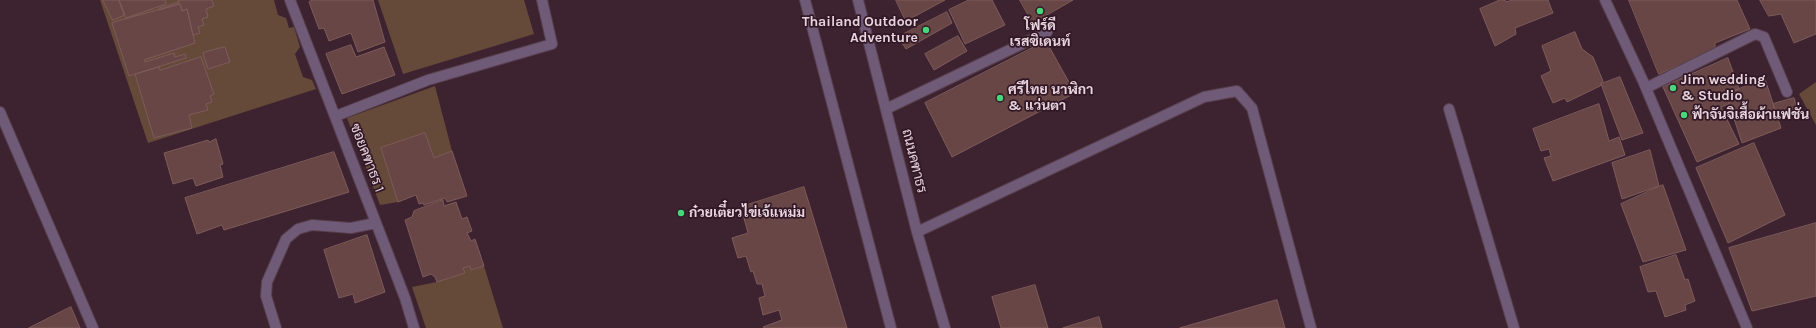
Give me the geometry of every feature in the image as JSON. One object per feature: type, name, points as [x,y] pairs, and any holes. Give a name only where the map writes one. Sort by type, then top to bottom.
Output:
[{"type":"street","name":"ซอยคฑาธร 1","points":[[290,0],[405,298],[414,328]]},
{"type":"street","points":[[336,116],[428,80],[552,44],[542,0]]},
{"type":"street","points":[[805,0],[891,328]]},
{"type":"street","name":"ถนนคฑาธร","points":[[858,0],[917,232],[945,328]]},
{"type":"street","points":[[1605,0],[1646,88],[1747,328]]},
{"type":"street","points":[[886,109],[1047,32]]},
{"type":"street","points":[[1646,88],[1755,34],[1764,37],[1787,92]]},
{"type":"street","points":[[917,232],[1204,97],[1236,91],[1252,108],[1311,328]]},
{"type":"street","points":[[1449,109],[1514,328]]},
{"type":"street","points":[[0,112],[93,328]]},
{"type":"street","points":[[276,328],[266,296],[267,282],[286,239],[298,229],[312,225],[351,228],[376,223]]},
{"type":"shaded area","points":[[100,0],[274,0],[278,15],[286,18],[289,28],[294,27],[300,47],[295,54],[303,77],[312,80],[316,89],[148,143]]},
{"type":"shaded area","points":[[378,0],[524,0],[534,34],[403,74]]},
{"type":"shaded area","points":[[1816,82],[1816,125],[1799,94]]},
{"type":"shaded area","points":[[435,86],[452,151],[434,158],[425,133],[381,148],[398,202],[380,205],[347,118]]},
{"type":"shaded area","points":[[470,266],[471,270],[484,266],[503,328],[426,328],[412,287],[437,282],[465,273],[463,268]]},
{"type":"building","points":[[103,0],[119,0],[125,15],[113,20]]},
{"type":"building","points":[[119,0],[165,0],[166,4],[126,18]]},
{"type":"building","points":[[178,0],[212,0],[214,6],[206,9],[208,17],[202,19],[204,25],[198,27],[200,33],[193,35],[187,9],[182,11],[180,4],[159,10],[159,8],[179,2]]},
{"type":"building","points":[[313,0],[373,0],[385,42],[358,52],[351,33],[329,41],[324,28],[319,29],[309,2]]},
{"type":"building","points":[[896,0],[945,0],[906,21]]},
{"type":"building","points":[[969,0],[992,0],[1005,25],[965,44],[949,10]]},
{"type":"building","name":"โฟร์ดี เรสซิเดนท์","points":[[1020,0],[1073,0],[1033,23]]},
{"type":"building","points":[[1500,0],[1505,0],[1506,2],[1512,0],[1548,0],[1553,13],[1515,28],[1516,34],[1495,46],[1480,9]]},
{"type":"building","points":[[1629,0],[1737,0],[1750,29],[1715,43],[1715,50],[1659,74]]},
{"type":"building","points":[[1760,0],[1816,0],[1816,34],[1794,43],[1781,14],[1769,16]]},
{"type":"building","points":[[180,4],[182,11],[187,9],[195,43],[144,60],[145,62],[174,53],[175,57],[185,54],[186,58],[129,76],[112,23]]},
{"type":"building","name":"Thailand Outdoor Adventure","points":[[947,12],[952,23],[906,49],[898,37]]},
{"type":"building","points":[[1575,32],[1582,49],[1593,57],[1603,81],[1600,86],[1567,102],[1565,98],[1553,103],[1541,76],[1551,71],[1542,46]]},
{"type":"building","name":"Thailand Outdoor Adventure","points":[[958,36],[967,51],[934,70],[925,54]]},
{"type":"building","name":"ศรีไทย นาฬิกา & แว่นตา","points":[[1046,41],[1075,93],[952,157],[925,103]]},
{"type":"building","points":[[351,45],[356,57],[384,47],[395,75],[342,94],[326,54]]},
{"type":"building","points":[[225,47],[230,62],[208,69],[203,53]]},
{"type":"building","points":[[201,57],[214,94],[210,96],[212,102],[206,104],[208,110],[189,115],[192,128],[154,138],[135,74],[159,67],[160,70]]},
{"type":"building","points":[[1728,58],[1739,89],[1726,94],[1729,104],[1721,107],[1739,144],[1697,162],[1663,87]]},
{"type":"building","points":[[1620,77],[1643,133],[1622,140],[1601,84]]},
{"type":"building","points":[[1765,79],[1781,128],[1742,143],[1726,94]]},
{"type":"building","points":[[1794,98],[1799,114],[1778,120],[1773,104]]},
{"type":"building","points":[[1599,104],[1609,141],[1619,137],[1625,155],[1553,181],[1544,158],[1551,156],[1549,149],[1541,151],[1533,129]]},
{"type":"building","points":[[425,133],[434,158],[452,151],[467,196],[447,202],[445,198],[424,205],[423,203],[419,204],[416,195],[398,202],[381,148]]},
{"type":"building","points":[[216,139],[223,164],[220,165],[223,177],[196,186],[193,178],[173,184],[164,153]]},
{"type":"building","points":[[1754,143],[1785,215],[1728,243],[1696,168]]},
{"type":"building","points":[[1650,150],[1659,186],[1622,199],[1612,163]]},
{"type":"building","points":[[334,152],[349,192],[224,230],[222,225],[197,234],[185,198]]},
{"type":"building","points":[[1663,185],[1686,250],[1643,262],[1621,204]]},
{"type":"building","points":[[804,187],[847,328],[764,328],[763,327],[782,320],[779,310],[763,315],[759,298],[765,296],[762,284],[757,284],[746,256],[738,258],[732,238],[748,233],[741,207]]},
{"type":"building","points":[[443,200],[444,206],[456,202],[462,219],[467,217],[472,231],[467,233],[471,241],[475,239],[484,266],[471,270],[470,266],[463,268],[465,273],[437,282],[435,277],[431,274],[423,277],[405,220],[412,217],[414,211]]},
{"type":"building","points":[[1816,223],[1816,296],[1752,311],[1729,248]]},
{"type":"building","points":[[367,235],[385,292],[355,303],[353,294],[339,298],[324,250]]},
{"type":"building","points":[[1676,255],[1685,280],[1688,279],[1695,301],[1685,305],[1686,310],[1665,317],[1656,291],[1648,292],[1640,267]]},
{"type":"building","points":[[1035,285],[1048,328],[1001,328],[992,297]]},
{"type":"building","points":[[1277,300],[1285,328],[1180,328]]},
{"type":"building","points":[[71,307],[80,328],[29,328]]},
{"type":"building","points":[[1099,317],[1102,328],[1063,328]]},
{"type":"place","name":"โฟร์ดี เรสซิเดนท์","points":[[1040,11]]},
{"type":"place","name":"Thailand Outdoor Adventure","points":[[926,30]]},
{"type":"place","name":"Jim wedding & Studio","points":[[1673,88]]},
{"type":"place","name":"ศรีไทย นาฬิกา & แว่นตา","points":[[1000,98]]},
{"type":"place","name":"ฟ้าจันจิเสื้อผ้าแฟชั่น","points":[[1684,115]]},
{"type":"place","name":"ก๋วยเตี๋ยวไข่เจ้แหม่ม","points":[[681,213]]}]
